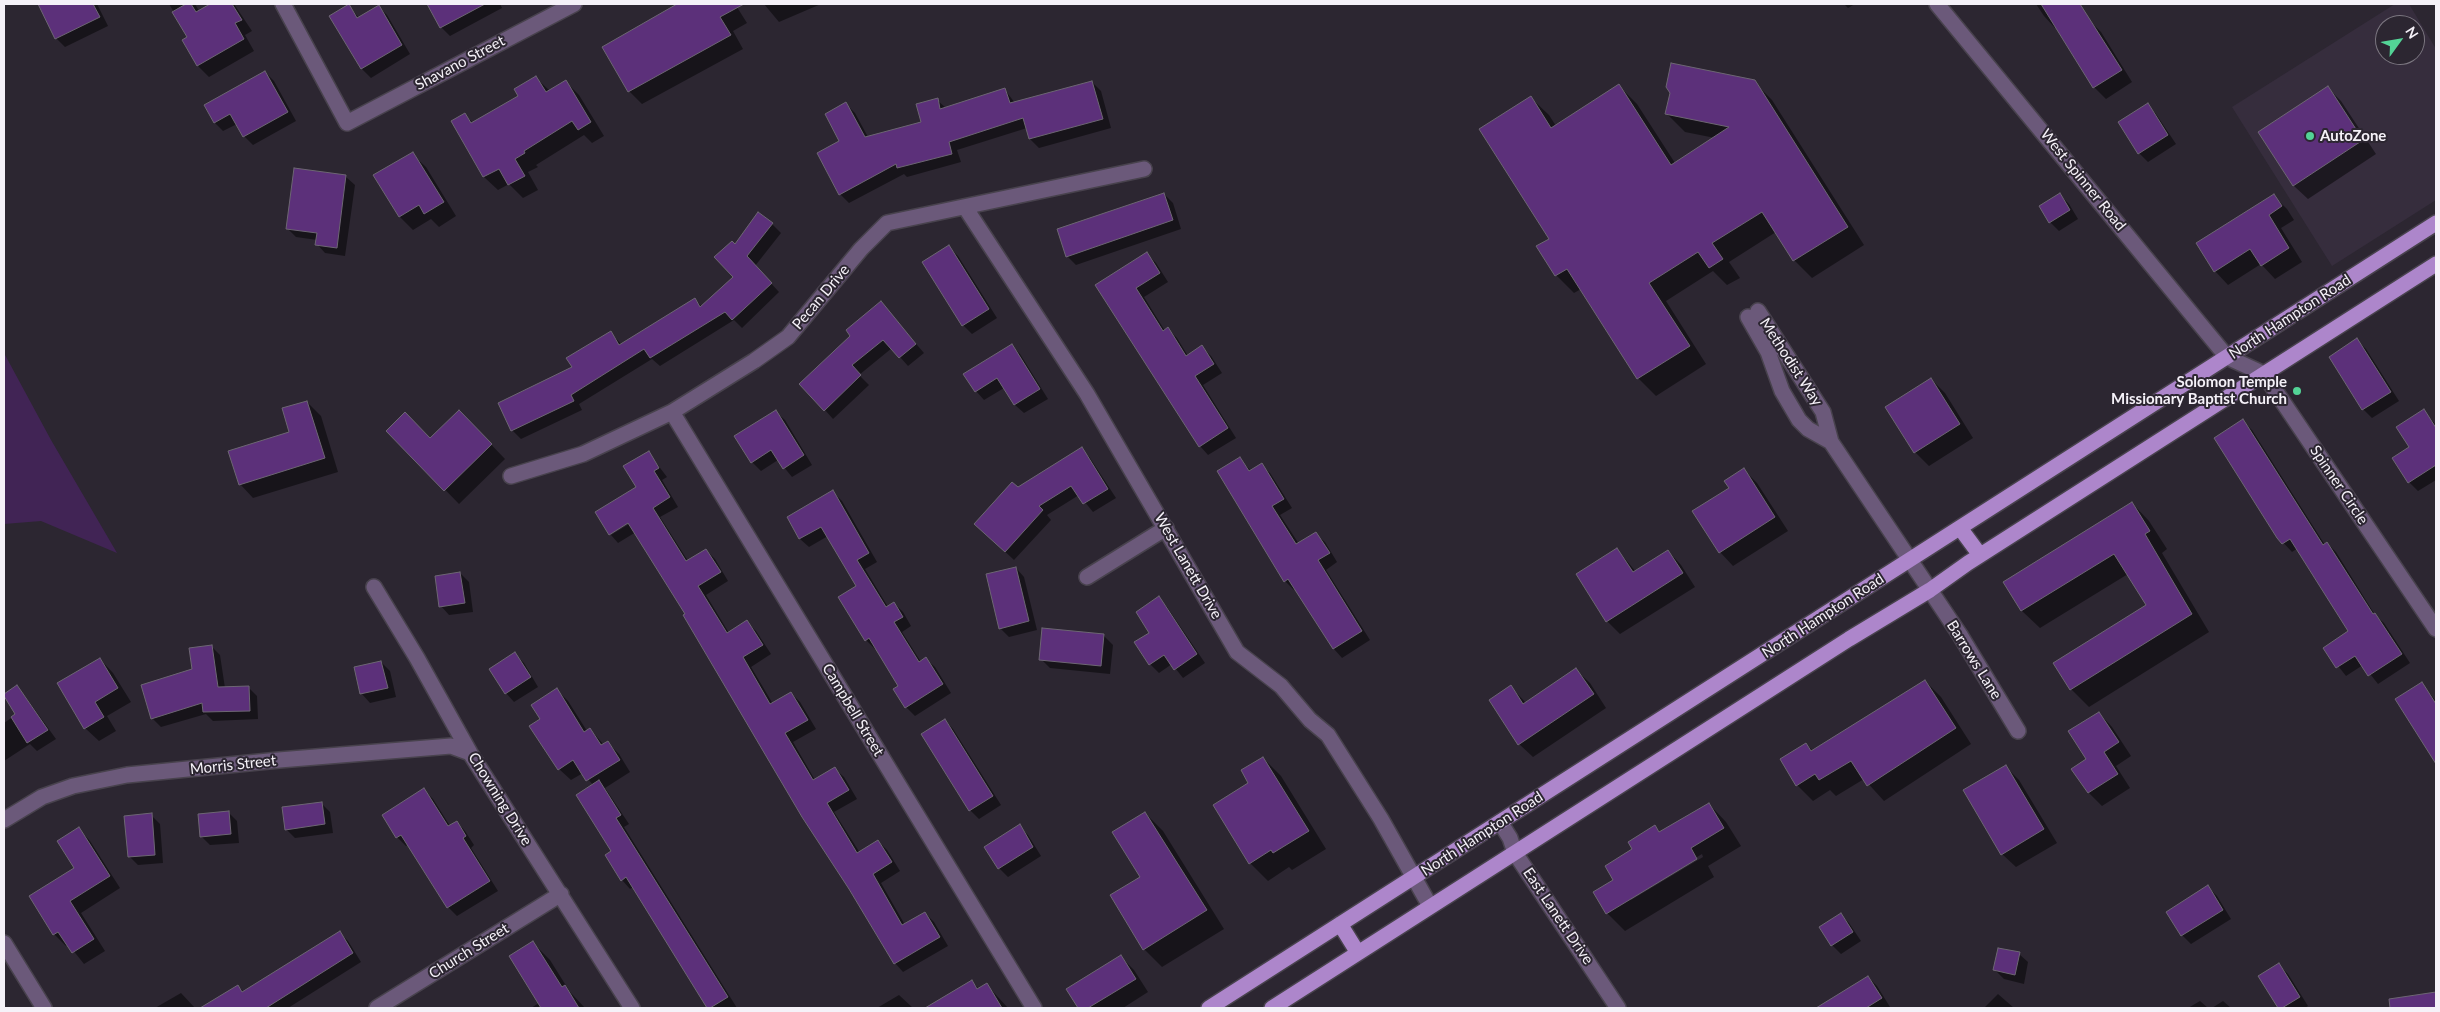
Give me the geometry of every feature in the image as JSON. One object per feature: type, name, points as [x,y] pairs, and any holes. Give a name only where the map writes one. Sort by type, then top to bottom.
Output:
[{"type":"main road","name":"North Hampton Road","points":[[1209,1008],[2436,223]]},
{"type":"main road","points":[[1272,1008],[1842,644],[1930,590],[1980,555],[2436,264]]},
{"type":"main road","points":[[1960,528],[1980,555]]},
{"type":"main road","points":[[1340,924],[1358,953]]},
{"type":"street","name":"Shavano Street","points":[[283,4],[346,123],[574,4]]},
{"type":"street","name":"West Spinner Road","points":[[1938,4],[2227,357]]},
{"type":"street","name":"Pecan Drive","points":[[511,476],[583,454],[672,412],[788,337],[861,249],[886,223],[1144,169]]},
{"type":"street","name":"West Lanett Drive","points":[[965,207],[1087,394],[1238,652],[1281,686],[1310,720],[1328,735],[1415,877],[1430,906]]},
{"type":"street","name":"Methodist Way","points":[[1831,442],[1808,429],[1799,420],[1782,391],[1753,314],[1824,412],[1831,442],[1911,559]]},
{"type":"street","points":[[2227,357],[2264,374]]},
{"type":"street","name":"Spinner Circle","points":[[2264,374],[2436,629]]},
{"type":"street","name":"Campbell Street","points":[[672,412],[1034,1008]]},
{"type":"street","points":[[1087,577],[1166,528]]},
{"type":"street","name":"Barrows Lane","points":[[1911,559],[1982,669],[2018,731]]},
{"type":"street","name":"Chowning Drive","points":[[374,586],[418,658],[470,753],[632,1008]]},
{"type":"street","name":"Morris Street","points":[[4,820],[42,798],[73,786],[127,775],[451,746],[470,753]]},
{"type":"street","name":"East Lanett Drive","points":[[1500,822],[1510,838],[1515,853],[1618,1008]]},
{"type":"street","name":"Church Street","points":[[377,1008],[561,894]]},
{"type":"street","points":[[4,943],[44,1008]]},
{"type":"shaded area","points":[[2395,4],[2409,4],[2416,15],[2378,15]]},
{"type":"shaded area","points":[[2375,17],[2375,65],[2425,65],[2425,31],[2436,49],[2436,200],[2332,266],[2232,107]]},
{"type":"shaded area","points":[[4,353],[51,440],[117,553],[41,521],[4,524]]},
{"type":"building","points":[[38,4],[93,4],[100,17],[55,39]]},
{"type":"building","points":[[186,4],[191,4],[196,12],[210,4],[232,4],[242,20],[235,23],[244,39],[197,66],[182,40],[187,37],[172,12]]},
{"type":"building","points":[[349,4],[357,18],[379,5],[402,45],[361,69],[329,16]]},
{"type":"building","points":[[427,4],[485,4],[440,28]]},
{"type":"building","points":[[677,4],[744,4],[720,17],[731,35],[628,92],[602,47]]},
{"type":"building","points":[[2041,4],[2080,4],[2122,70],[2093,88]]},
{"type":"building","points":[[1671,63],[1755,80],[1848,227],[1793,261],[1762,212],[1712,243],[1723,259],[1709,268],[1698,252],[1649,283],[1690,346],[1637,379],[1567,269],[1555,276],[1536,246],[1549,239],[1479,129],[1531,96],[1551,128],[1619,84],[1671,165],[1729,127],[1665,114],[1670,93],[1666,87]]},
{"type":"building","points":[[265,71],[288,112],[243,137],[230,114],[214,123],[204,105]]},
{"type":"building","points":[[536,76],[546,92],[566,80],[591,122],[578,130],[572,121],[524,151],[525,153],[515,159],[525,176],[508,185],[499,169],[483,177],[451,121],[465,113],[471,123],[518,96],[514,89]]},
{"type":"building","points":[[1092,81],[1103,119],[1029,139],[1023,118],[949,142],[952,154],[897,168],[896,164],[839,195],[817,153],[839,141],[825,114],[846,102],[865,137],[921,122],[916,104],[938,98],[940,109],[1005,88],[1010,103]]},
{"type":"building","name":"AutoZone","points":[[2328,86],[2363,140],[2293,186],[2258,132]]},
{"type":"building","points":[[2148,103],[2168,135],[2138,154],[2118,122]]},
{"type":"building","points":[[413,152],[444,202],[424,214],[419,205],[399,217],[373,175]]},
{"type":"building","points":[[294,168],[346,175],[337,248],[315,245],[317,233],[286,229]]},
{"type":"building","points":[[1164,193],[1173,220],[1066,257],[1057,229]]},
{"type":"building","points":[[2060,193],[2070,210],[2049,223],[2039,206]]},
{"type":"building","points":[[2274,194],[2282,206],[2269,215],[2289,248],[2261,266],[2250,249],[2214,272],[2196,243]]},
{"type":"building","points":[[758,212],[773,223],[747,256],[772,283],[732,320],[725,312],[650,358],[644,349],[571,395],[574,401],[511,431],[498,403],[572,367],[566,358],[611,331],[619,345],[695,298],[700,307],[733,277],[714,257],[732,241],[735,244]]},
{"type":"building","points":[[949,245],[989,309],[962,326],[922,262]]},
{"type":"building","points":[[1147,252],[1160,273],[1136,288],[1163,331],[1168,327],[1186,356],[1202,345],[1214,364],[1195,376],[1228,428],[1199,447],[1095,285]]},
{"type":"building","points":[[881,301],[916,344],[899,358],[883,340],[852,365],[861,375],[824,411],[799,384],[850,336],[846,330]]},
{"type":"building","points":[[2357,338],[2391,392],[2362,410],[2329,357]]},
{"type":"building","points":[[1012,344],[1040,389],[1014,405],[997,378],[975,392],[963,374]]},
{"type":"building","points":[[1931,378],[1960,424],[1914,453],[1885,407]]},
{"type":"building","points":[[307,401],[325,458],[239,485],[228,451],[289,432],[282,408]]},
{"type":"building","points":[[2424,409],[2436,428],[2436,465],[2408,483],[2392,458],[2409,447],[2396,427]]},
{"type":"building","points":[[459,410],[492,444],[444,491],[386,431],[405,412],[430,438]]},
{"type":"building","points":[[776,410],[804,455],[783,469],[771,450],[751,463],[734,436]]},
{"type":"building","points":[[2243,419],[2323,545],[2327,542],[2373,614],[2375,613],[2402,654],[2368,676],[2355,656],[2336,668],[2323,648],[2348,631],[2290,539],[2282,544],[2277,538],[2214,438]]},
{"type":"building","points":[[1082,447],[1108,489],[1083,504],[1071,486],[1039,506],[1043,510],[1005,552],[974,524],[1012,482],[1018,487]]},
{"type":"building","points":[[649,451],[659,468],[654,471],[670,497],[653,508],[686,561],[706,549],[721,572],[698,586],[727,633],[747,620],[763,645],[743,657],[770,704],[791,692],[808,720],[785,733],[813,780],[835,767],[849,790],[827,803],[857,853],[878,840],[892,862],[873,874],[902,925],[925,912],[940,937],[894,964],[849,889],[802,817],[683,615],[685,614],[628,523],[609,535],[595,512],[636,487],[623,466]]},
{"type":"building","points":[[1240,457],[1249,471],[1262,463],[1284,499],[1272,506],[1296,544],[1316,532],[1330,553],[1318,560],[1362,631],[1333,649],[1288,579],[1284,582],[1217,471]]},
{"type":"building","points":[[1744,468],[1775,517],[1719,553],[1692,511],[1729,488],[1724,481]]},
{"type":"building","points":[[833,490],[869,553],[857,560],[886,607],[894,602],[903,617],[894,622],[919,662],[926,657],[943,684],[905,708],[893,689],[898,686],[869,638],[865,641],[838,597],[856,586],[821,527],[799,539],[787,517]]},
{"type":"building","points":[[2132,502],[2150,531],[2145,534],[2192,614],[2070,690],[2053,663],[2146,605],[2114,554],[2021,611],[2003,582]]},
{"type":"building","points":[[1617,548],[1633,572],[1668,550],[1683,573],[1606,622],[1576,574]]},
{"type":"building","points":[[1016,567],[1029,621],[999,629],[986,574]]},
{"type":"building","points":[[460,572],[465,603],[439,607],[435,576]]},
{"type":"building","points":[[1159,596],[1197,654],[1174,670],[1164,655],[1149,665],[1134,642],[1149,633],[1136,612]]},
{"type":"building","points":[[1042,628],[1104,634],[1101,666],[1039,660]]},
{"type":"building","points":[[212,645],[218,687],[249,686],[250,711],[203,712],[202,703],[151,719],[141,685],[192,669],[189,648]]},
{"type":"building","points":[[515,652],[531,677],[505,694],[489,669]]},
{"type":"building","points":[[100,658],[118,688],[95,702],[104,717],[84,729],[57,683]]},
{"type":"building","points":[[381,661],[388,688],[360,694],[354,667]]},
{"type":"building","points":[[1576,668],[1594,694],[1518,745],[1489,700],[1511,685],[1523,704]]},
{"type":"building","points":[[1925,680],[1956,728],[1867,786],[1851,761],[1819,780],[1815,774],[1796,786],[1780,759],[1806,743],[1811,751]]},
{"type":"building","points":[[2422,682],[2436,704],[2436,764],[2395,699]]},
{"type":"building","points":[[17,685],[48,730],[27,743],[11,717],[15,714],[4,696],[4,694]]},
{"type":"building","points":[[557,688],[584,732],[590,728],[601,745],[608,741],[620,760],[586,781],[573,760],[558,770],[529,726],[540,719],[531,705]]},
{"type":"building","points":[[2099,712],[2119,742],[2104,752],[2118,774],[2088,793],[2071,769],[2086,759],[2068,731]]},
{"type":"building","points":[[945,719],[993,796],[969,811],[921,734]]},
{"type":"building","points":[[1263,757],[1309,831],[1273,853],[1271,850],[1249,864],[1213,805],[1248,783],[1241,770]]},
{"type":"building","points":[[2006,765],[2044,829],[2001,855],[1963,790]]},
{"type":"building","points":[[599,780],[621,815],[616,818],[728,997],[710,1008],[707,1008],[626,877],[621,881],[605,855],[611,851],[576,795]]},
{"type":"building","points":[[424,788],[448,826],[457,821],[466,836],[463,838],[490,881],[447,908],[401,835],[396,838],[382,815]]},
{"type":"building","points":[[322,802],[325,824],[285,830],[282,807]]},
{"type":"building","points":[[1709,803],[1724,828],[1691,848],[1697,859],[1606,914],[1593,892],[1613,880],[1605,866],[1632,849],[1628,842],[1655,825],[1659,832]]},
{"type":"building","points":[[229,811],[231,834],[200,837],[198,814]]},
{"type":"building","points":[[1145,812],[1207,910],[1143,950],[1110,895],[1140,877],[1112,832]]},
{"type":"building","points":[[152,813],[155,855],[128,857],[124,816]]},
{"type":"building","points":[[1020,824],[1033,847],[998,869],[984,847]]},
{"type":"building","points":[[79,827],[110,876],[70,901],[94,939],[72,953],[58,932],[53,935],[29,896],[74,868],[57,841]]},
{"type":"building","points":[[2208,885],[2223,910],[2181,936],[2166,912]]},
{"type":"building","points":[[1841,913],[1853,932],[1831,946],[1819,927]]},
{"type":"building","points":[[340,931],[353,953],[266,1008],[200,1008],[238,985],[242,992]]},
{"type":"building","points":[[533,941],[562,987],[565,985],[579,1008],[541,1008],[509,956]]},
{"type":"building","points":[[1998,948],[2020,952],[2015,975],[1993,970]]},
{"type":"building","points":[[1121,955],[1136,979],[1088,1008],[1078,1008],[1066,989]]},
{"type":"building","points":[[2279,963],[2300,997],[2282,1008],[2278,1008],[2258,976]]},
{"type":"building","points":[[1868,976],[1882,998],[1866,1008],[1816,1008]]},
{"type":"building","points":[[972,980],[977,989],[987,983],[1002,1008],[925,1008]]},
{"type":"building","points":[[2436,992],[2436,1008],[2390,1008],[2389,999]]},
{"type":"place","name":"AutoZone","points":[[2310,136]]},
{"type":"place","name":"Solomon Temple Missionary Baptist Church","points":[[2297,391]]}]
